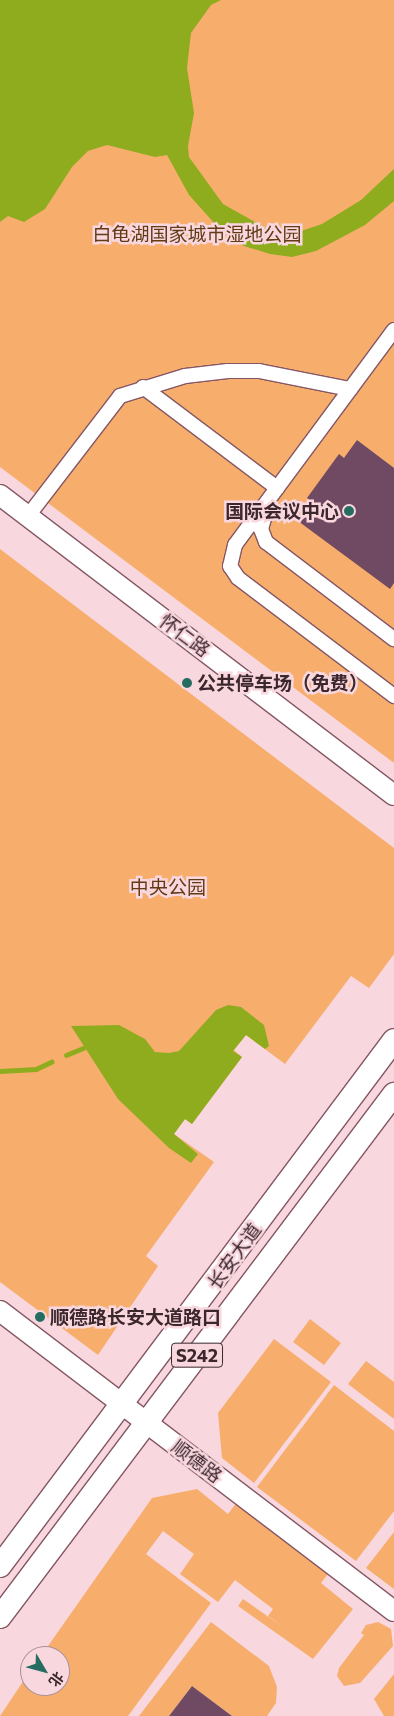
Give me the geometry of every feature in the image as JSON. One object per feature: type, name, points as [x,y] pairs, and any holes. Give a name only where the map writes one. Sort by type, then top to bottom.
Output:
[{"type":"main road","name":"长安大道","points":[[0,1566],[124,1405],[394,1040]]},
{"type":"main road","name":"长安大道","points":[[0,1617],[394,1094]]},
{"type":"street","points":[[394,330],[234,545],[232,572],[394,696]]},
{"type":"street","points":[[28,516],[106,409],[120,396],[185,376],[259,371],[350,389]]},
{"type":"street","points":[[143,388],[277,488]]},
{"type":"street","points":[[277,488],[262,520],[266,542],[394,639]]},
{"type":"street","name":"怀仁路","points":[[0,495],[394,795]]},
{"type":"street","name":"顺德路","points":[[0,1311],[394,1611]]},
{"type":"green space","name":"白龟湖国家城市湿地公园","points":[[0,0],[394,0],[394,763],[0,467]]},
{"type":"green space","name":"中央公园","points":[[0,549],[394,848],[394,954],[369,988],[351,976],[285,1064],[246,1035],[234,1050],[242,1057],[192,1124],[185,1119],[174,1134],[214,1162],[146,1256],[158,1266],[98,1355],[0,1282]]},
{"type":"green space","points":[[310,1319],[341,1343],[324,1365],[293,1342]]},
{"type":"green space","points":[[274,1339],[331,1382],[254,1483],[222,1458],[218,1413]]},
{"type":"green space","points":[[366,1361],[394,1382],[394,1419],[348,1384]]},
{"type":"green space","points":[[334,1385],[394,1431],[394,1511],[356,1561],[257,1487]]},
{"type":"green space","points":[[197,1489],[228,1514],[237,1502],[328,1574],[321,1583],[353,1609],[313,1659],[238,1606],[243,1599],[286,1629],[268,1616],[273,1609],[235,1580],[218,1602],[180,1574],[194,1554],[163,1531],[146,1554],[211,1603],[128,1716],[0,1716],[20,1686],[20,1696],[70,1696],[70,1646],[48,1646],[152,1498]]},
{"type":"green space","points":[[394,1532],[394,1589],[366,1568]]},
{"type":"green space","points":[[211,1622],[269,1666],[277,1687],[276,1703],[267,1716],[232,1716],[192,1686],[169,1716],[139,1716]]},
{"type":"green space","points":[[378,1622],[391,1629],[393,1646],[360,1683],[344,1686],[337,1676],[339,1668],[364,1635],[361,1633],[366,1625]]},
{"type":"green space","points":[[394,1674],[394,1716],[384,1716],[374,1699]]},
{"type":"shaded area","points":[[0,0],[221,0],[211,5],[191,33],[187,68],[194,113],[188,146],[189,157],[223,204],[273,232],[295,233],[322,224],[361,200],[394,169],[394,201],[365,225],[316,251],[292,257],[270,254],[244,246],[215,224],[189,195],[167,155],[155,157],[107,145],[88,151],[72,167],[45,209],[24,222],[8,216],[0,222]]},
{"type":"shaded area","points":[[228,1005],[241,1007],[264,1025],[269,1046],[265,1049],[246,1035],[233,1051],[242,1057],[192,1124],[185,1119],[174,1134],[198,1154],[191,1163],[169,1148],[118,1099],[71,1026],[119,1025],[145,1039],[155,1052],[169,1053],[179,1051],[216,1010]]},
{"type":"building","name":"国际会议中心","points":[[357,440],[394,468],[394,583],[390,589],[298,521],[312,502],[307,498],[339,454],[344,458]]},
{"type":"building","points":[[192,1686],[232,1716],[169,1716]]},
{"type":"waterway","points":[[66,1055],[83,1048]]},
{"type":"waterway","points":[[0,1071],[36,1069],[51,1062]]},
{"type":"place","name":"国际会议中心","points":[[349,511]]},
{"type":"place","name":"公共停车场（免费）","points":[[187,683]]},
{"type":"place","name":"顺德路长安大道路口","points":[[40,1317]]}]
